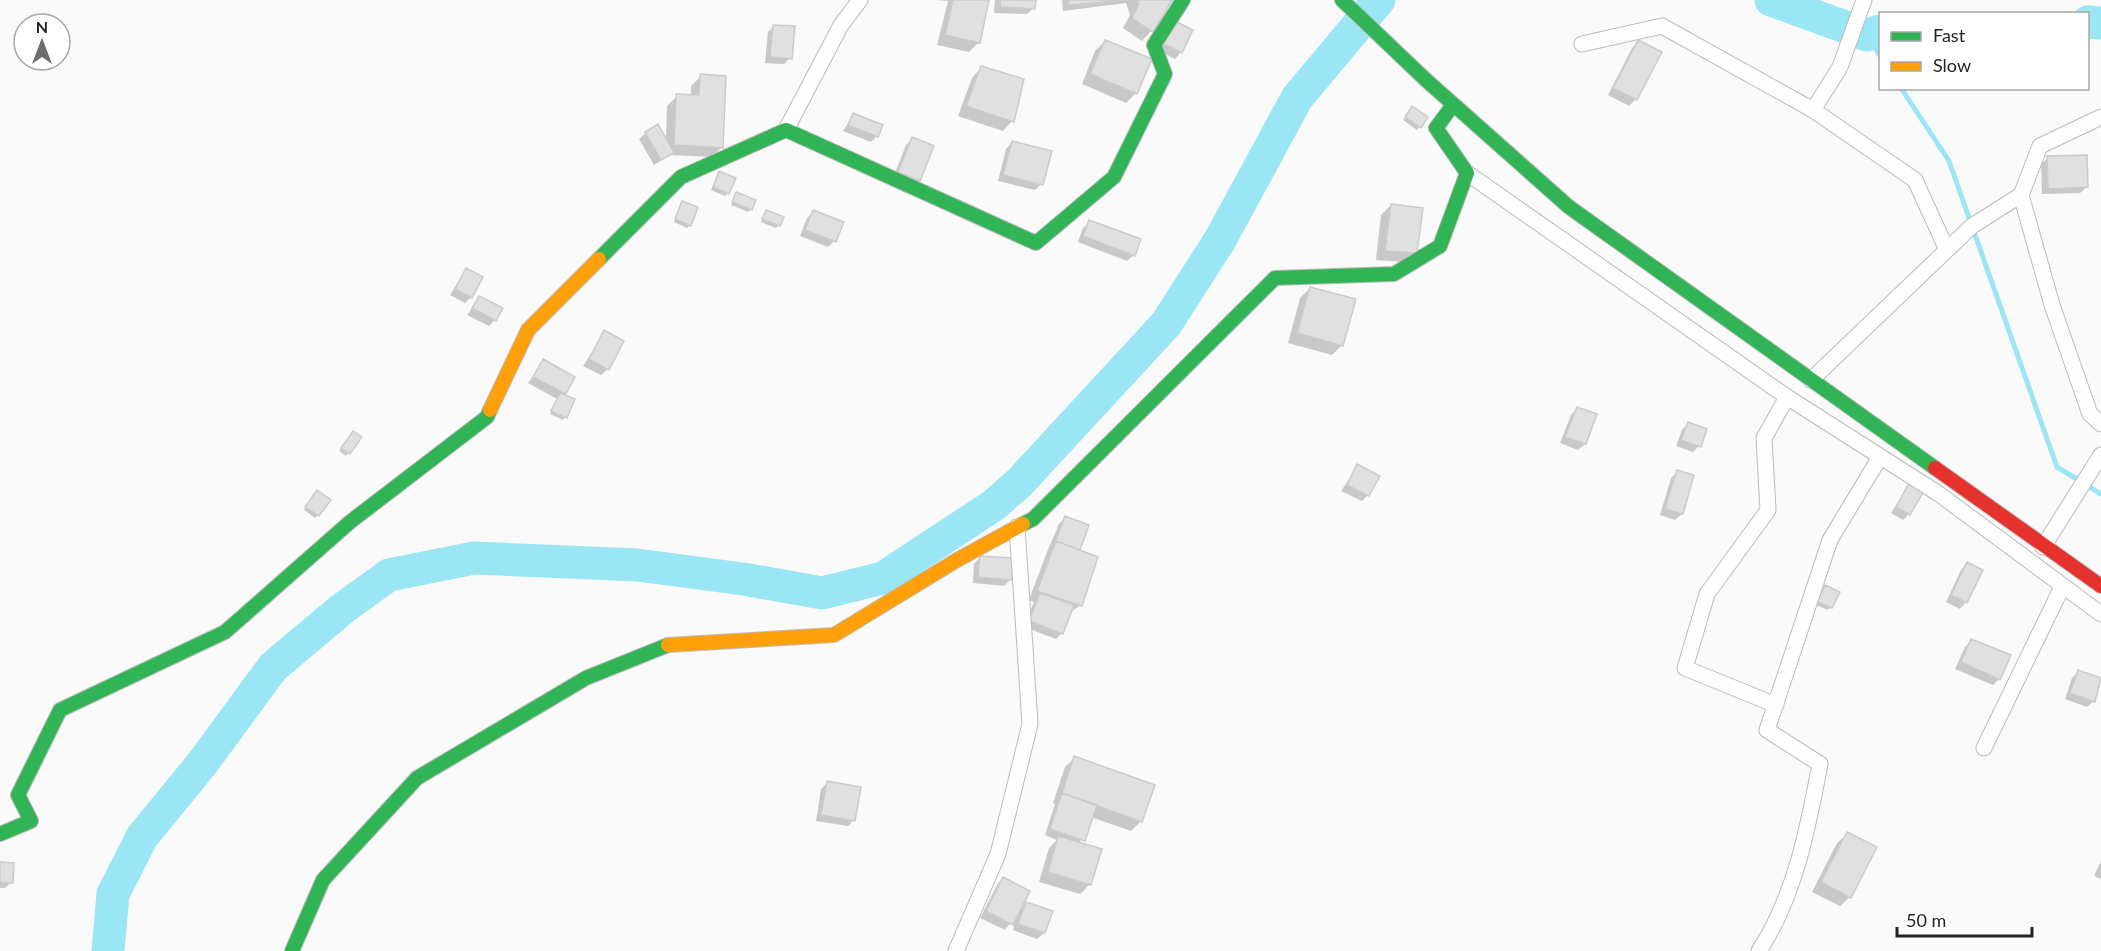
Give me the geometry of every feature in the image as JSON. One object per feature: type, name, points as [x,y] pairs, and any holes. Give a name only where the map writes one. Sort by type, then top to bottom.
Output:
[{"type":"main road","points":[[0,834],[31,821],[18,795],[60,710],[225,632],[350,522],[487,417],[528,330],[681,177],[786,130],[1036,243],[1114,177],[1165,74],[1154,45],[1183,0]]},
{"type":"main road","points":[[1342,0],[1425,81],[1569,207],[2043,547],[2101,586]]},
{"type":"main road","points":[[292,951],[323,880],[417,778],[586,678],[672,643],[834,635],[957,560],[1033,519],[1275,278],[1394,274],[1440,246],[1467,173],[1436,128],[1453,105]]},
{"type":"street","points":[[786,130],[841,25],[860,0]]},
{"type":"street","points":[[1813,110],[1840,67],[1864,0]]},
{"type":"street","points":[[1582,44],[1662,26],[1813,110],[1915,180],[1947,250]]},
{"type":"street","points":[[1810,380],[1972,226],[2021,195],[2040,146],[2101,117]]},
{"type":"street","points":[[1467,173],[1787,397],[1939,494],[2101,614]]},
{"type":"street","points":[[2021,195],[2052,305],[2090,414],[2101,424]]},
{"type":"street","points":[[1776,705],[1685,668],[1707,594],[1768,510],[1764,438],[1787,397]]},
{"type":"street","points":[[2043,547],[2101,455]]},
{"type":"street","points":[[1759,951],[1772,932],[1805,842],[1820,764],[1767,730],[1830,540],[1880,457]]},
{"type":"street","points":[[956,951],[998,854],[1030,724],[1017,527]]},
{"type":"street","points":[[1984,748],[2062,587]]},
{"type":"building","points":[[953,0],[989,0],[980,43],[945,35]]},
{"type":"building","points":[[1000,0],[1036,0],[1035,9],[1000,7]]},
{"type":"building","points":[[1068,0],[1129,0],[1069,5]]},
{"type":"building","points":[[1138,0],[1172,0],[1153,32],[1132,18],[1139,4]]},
{"type":"building","points":[[1175,21],[1193,30],[1182,53],[1164,44]]},
{"type":"building","points":[[773,25],[795,26],[792,59],[770,57]]},
{"type":"building","points":[[1105,40],[1152,59],[1137,94],[1090,74]]},
{"type":"building","points":[[1638,40],[1662,52],[1637,100],[1613,88]]},
{"type":"building","points":[[981,66],[1024,79],[1014,122],[966,106]]},
{"type":"building","points":[[700,74],[726,76],[723,148],[674,145],[676,94],[699,95]]},
{"type":"building","points":[[1412,106],[1428,117],[1421,128],[1405,117]]},
{"type":"building","points":[[853,113],[883,125],[878,137],[848,125]]},
{"type":"building","points":[[658,124],[674,153],[661,160],[645,132]]},
{"type":"building","points":[[912,137],[934,146],[920,181],[898,172]]},
{"type":"building","points":[[1012,141],[1052,151],[1043,185],[1003,175]]},
{"type":"building","points":[[2087,155],[2088,187],[2048,189],[2047,156]]},
{"type":"building","points":[[719,171],[736,178],[729,194],[713,187]]},
{"type":"building","points":[[736,192],[756,200],[752,210],[732,202]]},
{"type":"building","points":[[682,201],[698,207],[691,226],[675,219]]},
{"type":"building","points":[[1391,204],[1423,208],[1417,253],[1385,251]]},
{"type":"building","points":[[766,210],[784,217],[780,226],[762,219]]},
{"type":"building","points":[[813,210],[844,222],[836,242],[805,230]]},
{"type":"building","points":[[1089,220],[1141,239],[1135,256],[1083,236]]},
{"type":"building","points":[[466,268],[483,277],[472,298],[455,289]]},
{"type":"building","points":[[1310,287],[1356,299],[1343,346],[1297,333]]},
{"type":"building","points":[[479,296],[503,308],[496,321],[472,308]]},
{"type":"building","points":[[604,330],[624,341],[609,370],[589,359]]},
{"type":"building","points":[[543,359],[575,377],[566,394],[533,377]]},
{"type":"building","points":[[560,393],[575,399],[567,418],[551,411]]},
{"type":"building","points":[[1577,407],[1597,414],[1586,444],[1565,437]]},
{"type":"building","points":[[1688,422],[1707,429],[1701,447],[1681,440]]},
{"type":"building","points":[[353,431],[362,437],[350,454],[341,448]]},
{"type":"building","points":[[1357,464],[1380,476],[1369,496],[1347,485]]},
{"type":"building","points":[[1677,470],[1694,475],[1683,514],[1665,509]]},
{"type":"building","points":[[1909,483],[1924,491],[1910,515],[1896,507]]},
{"type":"building","points":[[317,490],[331,500],[319,516],[305,507]]},
{"type":"building","points":[[1065,516],[1089,525],[1080,550],[1056,541]]},
{"type":"building","points":[[1056,541],[1098,557],[1082,606],[1037,591]]},
{"type":"building","points":[[980,556],[1013,558],[1012,580],[978,577]]},
{"type":"building","points":[[1967,562],[1983,570],[1967,603],[1951,595]]},
{"type":"building","points":[[1825,585],[1840,592],[1832,608],[1817,602]]},
{"type":"building","points":[[1040,593],[1074,605],[1063,634],[1029,621]]},
{"type":"building","points":[[1971,639],[2011,655],[2000,680],[1961,662]]},
{"type":"building","points":[[2078,670],[2101,678],[2095,702],[2070,693]]},
{"type":"building","points":[[1074,756],[1155,785],[1142,822],[1062,793]]},
{"type":"building","points":[[827,781],[861,787],[855,821],[821,815]]},
{"type":"building","points":[[1062,793],[1097,805],[1085,841],[1050,829]]},
{"type":"building","points":[[1847,832],[1877,847],[1851,898],[1821,882]]},
{"type":"building","points":[[1058,836],[1102,849],[1091,885],[1048,872]]},
{"type":"building","points":[[0,862],[14,863],[13,883],[0,882]]},
{"type":"building","points":[[1003,877],[1030,891],[1013,925],[986,911]]},
{"type":"building","points":[[1026,902],[1053,911],[1045,933],[1018,924]]},
{"type":"waterway","points":[[108,951],[113,894],[142,837],[204,761],[273,667],[342,609],[389,575],[474,558],[637,565],[743,579],[822,593],[883,578],[994,505],[1019,483],[1166,324],[1220,240],[1297,98],[1379,0]]},
{"type":"waterway","points":[[1771,0],[1867,35],[1879,31]]},
{"type":"waterway","points":[[2089,22],[2101,23]]},
{"type":"waterway","points":[[1867,35],[1879,54]]},
{"type":"waterway","points":[[1902,90],[1949,161],[2057,467],[2101,494]]},
{"type":"traffic: fast","points":[[599,259],[681,177],[786,130],[1036,243],[1114,177],[1165,74],[1154,45],[1183,0]]},
{"type":"traffic: fast","points":[[1342,0],[1426,80],[1569,207],[1935,468]]},
{"type":"traffic: fast","points":[[1023,524],[1033,519],[1275,278],[1394,274],[1440,246],[1467,173],[1436,128],[1453,105]]},
{"type":"traffic: fast","points":[[0,834],[31,821],[18,795],[60,710],[225,632],[350,522],[487,417],[490,410]]},
{"type":"traffic: fast","points":[[292,951],[323,880],[417,778],[586,678],[668,645]]},
{"type":"traffic: slow","points":[[490,410],[528,330],[599,259]]},
{"type":"traffic: slow","points":[[668,645],[834,635],[957,560],[1023,524]]},
{"type":"traffic: jam","points":[[1935,468],[2101,586]]}]
